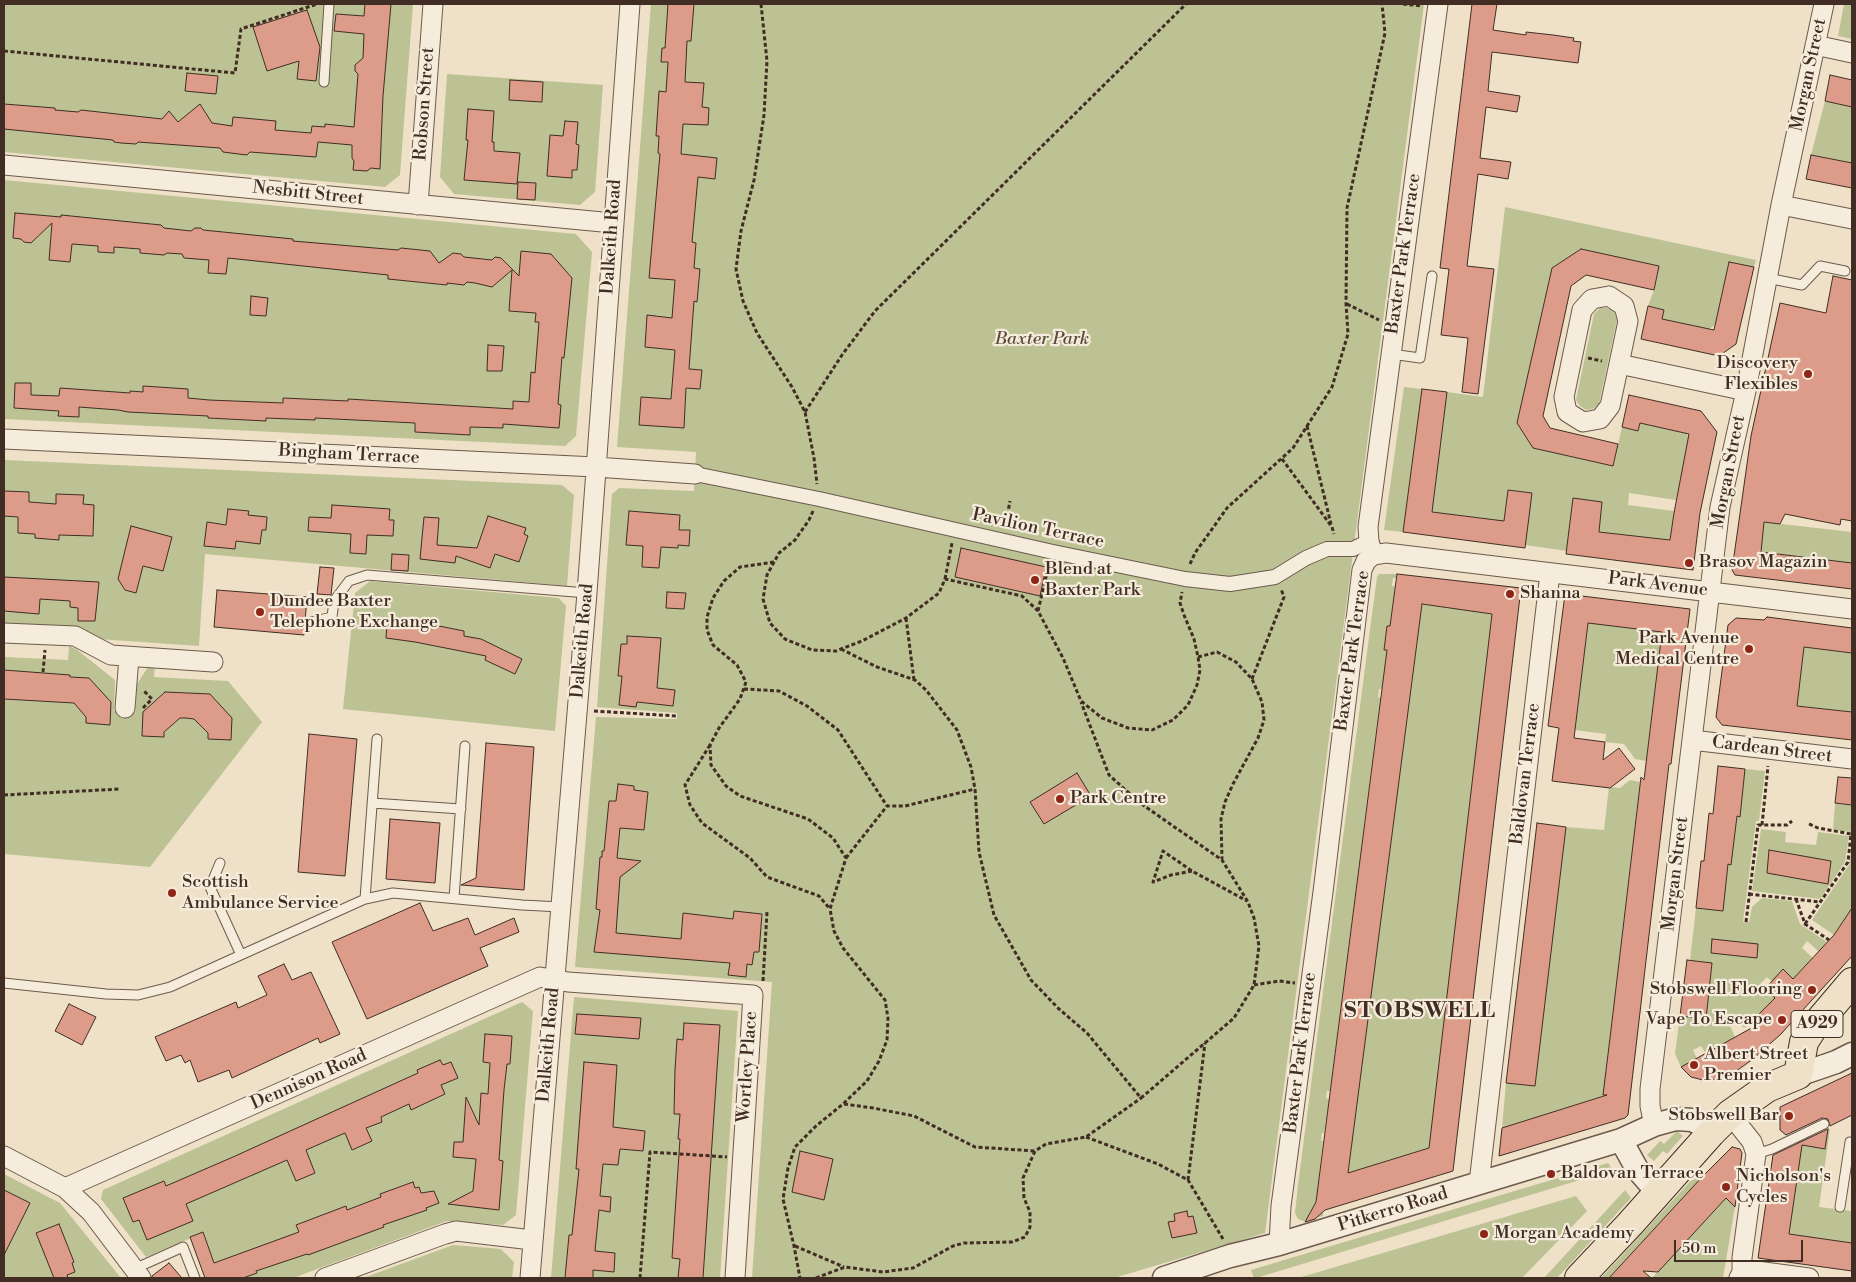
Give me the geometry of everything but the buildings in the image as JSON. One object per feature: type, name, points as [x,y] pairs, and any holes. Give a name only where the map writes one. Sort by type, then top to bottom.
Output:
[{"type":"main road","name":"A929","points":[[1798,1074],[1804,1042],[1813,1028],[1852,982]]},
{"type":"main road","points":[[1579,1278],[1730,1114],[1767,1088],[1798,1074]]},
{"type":"street","name":"Robson Street","points":[[418,204],[433,4]]},
{"type":"street","name":"Dalkeith Road","points":[[530,1278],[587,593],[630,4]]},
{"type":"street","name":"Morgan Street","points":[[1654,1125],[1650,1106],[1650,1089],[1720,507],[1746,392],[1781,205],[1824,4]]},
{"type":"street","name":"Baxter Park Terrace","points":[[1279,1244],[1281,1206],[1324,883],[1362,570],[1371,548],[1368,527],[1431,5]]},
{"type":"street","points":[[1815,45],[1852,53]]},
{"type":"street","name":"Nesbitt Street","points":[[4,165],[613,223]]},
{"type":"street","points":[[1781,205],[1852,219]]},
{"type":"street","points":[[1609,296],[1624,306],[1628,321],[1619,364],[1610,406],[1600,419],[1582,422],[1567,412],[1564,397],[1582,310],[1592,299],[1609,296]]},
{"type":"street","points":[[1619,364],[1746,392]]},
{"type":"street","name":"Bingham Terrace","points":[[4,439],[596,467],[695,474]]},
{"type":"street","name":"Pavilion Terrace","points":[[695,474],[819,499],[1053,552],[1185,579],[1230,584],[1275,577],[1306,558],[1327,549],[1371,548]]},
{"type":"street","name":"Park Avenue","points":[[1371,548],[1386,553],[1852,609]]},
{"type":"street","name":"Baldovan Terrace","points":[[1479,1183],[1550,572]]},
{"type":"street","points":[[4,633],[75,636],[110,655],[213,662]]},
{"type":"street","points":[[125,708],[130,657]]},
{"type":"street","name":"Cardean Street","points":[[1692,740],[1852,759]]},
{"type":"street","name":"Dennison Road","points":[[65,1188],[540,977],[554,979]]},
{"type":"street","name":"Wortley Place","points":[[554,979],[753,995],[735,1278]]},
{"type":"street","points":[[1798,1074],[1836,1062],[1852,1054]]},
{"type":"street","points":[[1730,1114],[1752,1142],[1756,1154],[1741,1275]]},
{"type":"street","name":"Pitkerro Road","points":[[1164,1278],[1230,1256],[1279,1244],[1621,1140],[1654,1125],[1676,1119],[1692,1120],[1711,1133]]},
{"type":"street","points":[[1621,1140],[1637,1169],[1658,1193]]},
{"type":"street","points":[[4,1156],[65,1188],[91,1212],[138,1274]]},
{"type":"street","points":[[325,1278],[456,1231],[532,1240]]},
{"type":"street","points":[[1741,1275],[1749,1270],[1809,1278]]},
{"type":"lane","points":[[324,82],[329,4]]},
{"type":"lane","points":[[1767,278],[1802,285],[1820,266],[1845,271]]},
{"type":"lane","points":[[1390,354],[1420,358],[1432,276]]},
{"type":"lane","points":[[311,622],[332,618],[334,601],[349,581],[368,575],[587,593]]},
{"type":"lane","points":[[365,899],[377,739]]},
{"type":"lane","points":[[454,898],[465,746]]},
{"type":"lane","points":[[372,803],[461,809]]},
{"type":"lane","points":[[220,863],[210,887],[241,955]]},
{"type":"lane","points":[[4,983],[7,985],[106,994],[138,994],[170,987],[365,899],[393,893],[561,907]]},
{"type":"lane","points":[[1756,1154],[1772,1149],[1824,1124]]},
{"type":"lane","points":[[1840,1207],[1850,1142],[1852,1142]]},
{"type":"lane","points":[[138,1274],[183,1248],[195,1278]]},
{"type":"path","points":[[4,51],[235,73],[240,29],[318,4]]},
{"type":"path","points":[[761,4],[768,61],[764,115],[754,180],[741,231],[736,268],[743,302],[757,333],[792,387],[805,412],[814,458],[819,499],[810,520],[795,540],[779,553],[767,575],[763,599],[770,623],[785,638],[812,650],[836,651],[862,641],[906,618],[939,592],[945,579],[955,530]]},
{"type":"path","points":[[805,412],[842,355],[875,310],[1186,4]]},
{"type":"path","points":[[1080,701],[1102,718],[1128,728],[1152,730],[1173,720],[1188,705],[1197,685],[1200,670],[1194,638],[1180,603],[1185,579],[1194,553],[1228,508],[1294,448],[1332,387],[1348,334],[1346,303],[1347,208],[1386,33],[1382,4]]},
{"type":"path","points":[[1402,4],[1431,5]]},
{"type":"path","points":[[1346,303],[1383,322]]},
{"type":"path","points":[[1573,354],[1619,364]]},
{"type":"path","points":[[1307,426],[1338,549]]},
{"type":"path","points":[[1282,459],[1332,527]]},
{"type":"path","points":[[1007,520],[1010,501]]},
{"type":"path","points":[[1038,611],[1053,552]]},
{"type":"path","points":[[774,562],[740,567],[724,581],[714,598],[707,617],[707,630],[713,645],[737,665],[746,682],[740,699],[719,728],[685,785],[690,805],[702,823],[750,858],[767,877],[819,896],[830,909]]},
{"type":"path","points":[[1252,680],[1284,597],[1275,577]]},
{"type":"path","points":[[794,1246],[845,1267],[883,1272],[913,1268],[953,1246],[964,1243],[1012,1242],[1025,1237],[1030,1227],[1030,1212],[1024,1198],[1023,1178],[1035,1151],[1046,1144],[1086,1136],[1141,1098],[1234,1018],[1254,985],[1259,946],[1254,918],[1248,902],[1222,860],[1140,803],[1110,775],[1063,658],[1038,611],[1022,596],[945,579]]},
{"type":"path","points":[[906,618],[914,680]]},
{"type":"path","points":[[841,649],[878,667],[914,680],[926,690],[957,730],[971,767],[975,789],[979,852],[994,915],[1031,980],[1087,1033],[1141,1098]]},
{"type":"path","points":[[1198,657],[1217,652],[1236,662],[1252,680],[1262,702],[1264,720],[1258,738],[1225,802],[1221,818],[1222,860]]},
{"type":"path","points":[[744,689],[779,691],[807,706],[838,730],[887,806]]},
{"type":"path","points":[[577,710],[676,716]]},
{"type":"path","points":[[710,745],[711,765],[726,786],[740,796],[808,819],[833,838],[846,858]]},
{"type":"path","points":[[1762,825],[1770,750]]},
{"type":"path","points":[[4,796],[120,789]]},
{"type":"path","points":[[887,806],[905,806],[975,789]]},
{"type":"path","points":[[800,1278],[783,1199],[788,1168],[795,1147],[867,1081],[879,1061],[887,1040],[888,1018],[885,1000],[843,948],[834,931],[830,909],[846,858],[887,806]]},
{"type":"path","points":[[1746,922],[1758,825],[1787,825],[1792,821]]},
{"type":"path","points":[[1805,924],[1848,862],[1851,834],[1818,828],[1807,823]]},
{"type":"path","points":[[1192,871],[1171,874],[1153,882],[1163,851],[1192,871],[1248,902]]},
{"type":"path","points":[[1749,894],[1820,902]]},
{"type":"path","points":[[1796,899],[1805,924],[1830,940]]},
{"type":"path","points":[[753,995],[763,981],[767,912]]},
{"type":"path","points":[[1254,985],[1279,981]]},
{"type":"path","points":[[1188,1180],[1205,1043]]},
{"type":"path","points":[[844,1104],[914,1116],[975,1147],[1035,1151]]},
{"type":"path","points":[[1086,1136],[1158,1164],[1188,1180],[1227,1246]]},
{"type":"path","points":[[640,1278],[650,1152],[743,1158]]},
{"type":"path","points":[[816,1278],[845,1267]]},
{"type":"green space","points":[[4,4],[413,4],[400,175],[385,187],[4,152]]},
{"type":"green space","name":"Baxter Park","points":[[651,4],[1424,4],[1265,1233],[1114,1278],[752,1278],[772,982],[575,967],[596,717],[677,719],[677,713],[597,707],[612,494],[619,488],[694,491],[696,452],[617,447]]},
{"type":"green space","points":[[1844,4],[1852,4],[1852,39],[1838,36]]},
{"type":"green space","points":[[447,74],[603,85],[595,192],[580,205],[454,194],[440,177]]},
{"type":"green space","points":[[1825,101],[1852,107],[1852,163],[1811,155]]},
{"type":"green space","points":[[4,180],[576,234],[592,252],[576,436],[565,446],[4,419]]},
{"type":"green space","points":[[1505,207],[1756,260],[1754,267],[1729,262],[1715,325],[1709,329],[1662,319],[1664,310],[1648,306],[1654,290],[1659,266],[1581,249],[1552,268],[1517,423],[1533,448],[1613,466],[1622,427],[1638,431],[1640,423],[1686,433],[1689,438],[1676,500],[1629,493],[1628,505],[1674,511],[1670,540],[1599,532],[1602,502],[1573,498],[1567,551],[1525,545],[1532,493],[1508,490],[1504,521],[1432,512],[1447,392],[1483,397]]},
{"type":"green space","points":[[1600,308],[1614,311],[1617,320],[1599,404],[1593,409],[1586,410],[1576,400],[1594,314]]},
{"type":"green space","points":[[1404,387],[1422,389],[1403,532],[1384,530]]},
{"type":"green space","points":[[4,460],[562,485],[574,495],[567,586],[205,554],[199,646],[98,639],[4,625]]},
{"type":"green space","points":[[1764,522],[1852,532],[1852,563],[1761,552]]},
{"type":"green space","points":[[1379,574],[1397,574],[1396,578],[1393,578],[1392,586],[1395,586],[1390,626],[1387,626],[1388,641],[1385,641],[1384,649],[1387,650],[1382,689],[1379,689],[1378,697],[1381,698],[1330,1091],[1327,1091],[1326,1098],[1329,1099],[1324,1133],[1322,1133],[1321,1141],[1323,1141],[1316,1202],[1313,1207],[1319,1213],[1323,1212],[1323,1216],[1303,1221],[1298,1219],[1295,1213],[1298,1185],[1369,637],[1377,577]]},
{"type":"green space","points":[[370,581],[559,598],[566,606],[555,731],[343,709],[355,593]]},
{"type":"green space","points":[[1422,604],[1492,613],[1429,1148],[1348,1173]]},
{"type":"green space","points":[[1588,623],[1662,632],[1646,761],[1635,759],[1624,744],[1605,742],[1606,734],[1575,730]]},
{"type":"green space","points":[[69,646],[76,649],[115,680],[114,711],[135,713],[137,684],[148,667],[155,665],[154,677],[228,681],[262,722],[150,867],[4,854],[4,657],[68,660]]},
{"type":"green space","points":[[1804,647],[1852,653],[1852,712],[1750,700],[1800,681]]},
{"type":"green space","points":[[1745,769],[1765,771],[1759,821],[1756,821],[1743,922],[1749,922],[1752,907],[1762,898],[1792,901],[1800,924],[1827,942],[1819,952],[1807,941],[1802,948],[1813,958],[1793,979],[1783,970],[1777,976],[1782,991],[1767,977],[1760,984],[1775,998],[1760,1014],[1744,1028],[1735,1018],[1729,1023],[1735,1037],[1706,1054],[1701,1046],[1693,1050],[1697,1059],[1681,1067],[1675,1054],[1680,1016],[1706,1019],[1712,963],[1690,960],[1696,908],[1723,911],[1728,864],[1731,864],[1737,817],[1740,816]]},
{"type":"green space","points":[[1630,780],[1640,782],[1603,1096],[1502,1128],[1506,1083],[1535,1086],[1566,827],[1604,830],[1609,787],[1620,788]]},
{"type":"green space","points":[[1835,803],[1852,805],[1852,832],[1833,830]]},
{"type":"green space","points":[[1761,829],[1786,832],[1785,842],[1816,845],[1818,832],[1849,836],[1845,862],[1820,899],[1752,891]]},
{"type":"green space","points":[[1852,847],[1852,908],[1834,935],[1812,920],[1849,865]]},
{"type":"green space","points":[[574,997],[738,1011],[720,1278],[551,1278]]},
{"type":"green space","points":[[522,1002],[533,1011],[516,1215],[503,1225],[447,1221],[293,1278],[220,1278],[203,1233],[146,1257],[101,1199],[103,1190]]},
{"type":"green space","points":[[1830,1129],[1819,1207],[1852,1211],[1852,1243],[1789,1234],[1802,1140]]},
{"type":"green space","points":[[1677,1131],[1683,1136],[1667,1154],[1663,1151],[1654,1161],[1647,1155],[1660,1141],[1664,1144]]},
{"type":"green space","points":[[1608,1163],[1613,1170],[1256,1278],[1254,1278],[1251,1270]]},
{"type":"green space","points":[[4,1174],[60,1203],[121,1278],[4,1278]]},
{"type":"green space","points":[[1697,1174],[1702,1177],[1609,1278],[1601,1278]]},
{"type":"green space","points":[[1625,1190],[1631,1198],[1557,1278],[1544,1278]]},
{"type":"green space","points":[[1576,1196],[1587,1211],[1522,1278],[1298,1278]]},
{"type":"green space","points":[[1726,1198],[1735,1207],[1723,1278],[1652,1278]]},
{"type":"green space","points":[[453,1245],[501,1249],[514,1262],[512,1278],[363,1278]]},
{"type":"place","name":"Discovery Flexibles","points":[[1808,374]]},
{"type":"place","name":"Brasov Magazin","points":[[1689,563]]},
{"type":"place","name":"Blend at Baxter Park","points":[[1035,580]]},
{"type":"place","name":"Shanna","points":[[1510,594]]},
{"type":"place","name":"Dundee Baxter Telephone Exchange","points":[[260,612]]},
{"type":"place","name":"Park Avenue Medical Centre","points":[[1749,649]]},
{"type":"place","name":"Park Centre","points":[[1060,799]]},
{"type":"place","name":"Scottish Ambulance Service","points":[[172,893]]},
{"type":"place","name":"Stobswell Flooring","points":[[1812,990]]},
{"type":"place","name":"Vape To Escape","points":[[1782,1020]]},
{"type":"place","name":"Albert Street Premier","points":[[1694,1065]]},
{"type":"place","name":"Stobswell Bar","points":[[1789,1116]]},
{"type":"place","name":"Baldovan Terrace","points":[[1551,1174]]},
{"type":"place","name":"Nicholson's Cycles","points":[[1726,1187]]},
{"type":"place","name":"Morgan Academy","points":[[1484,1234]]},
{"type":"district","name":"STOBSWELL","points":[[1420,1012]]}]
